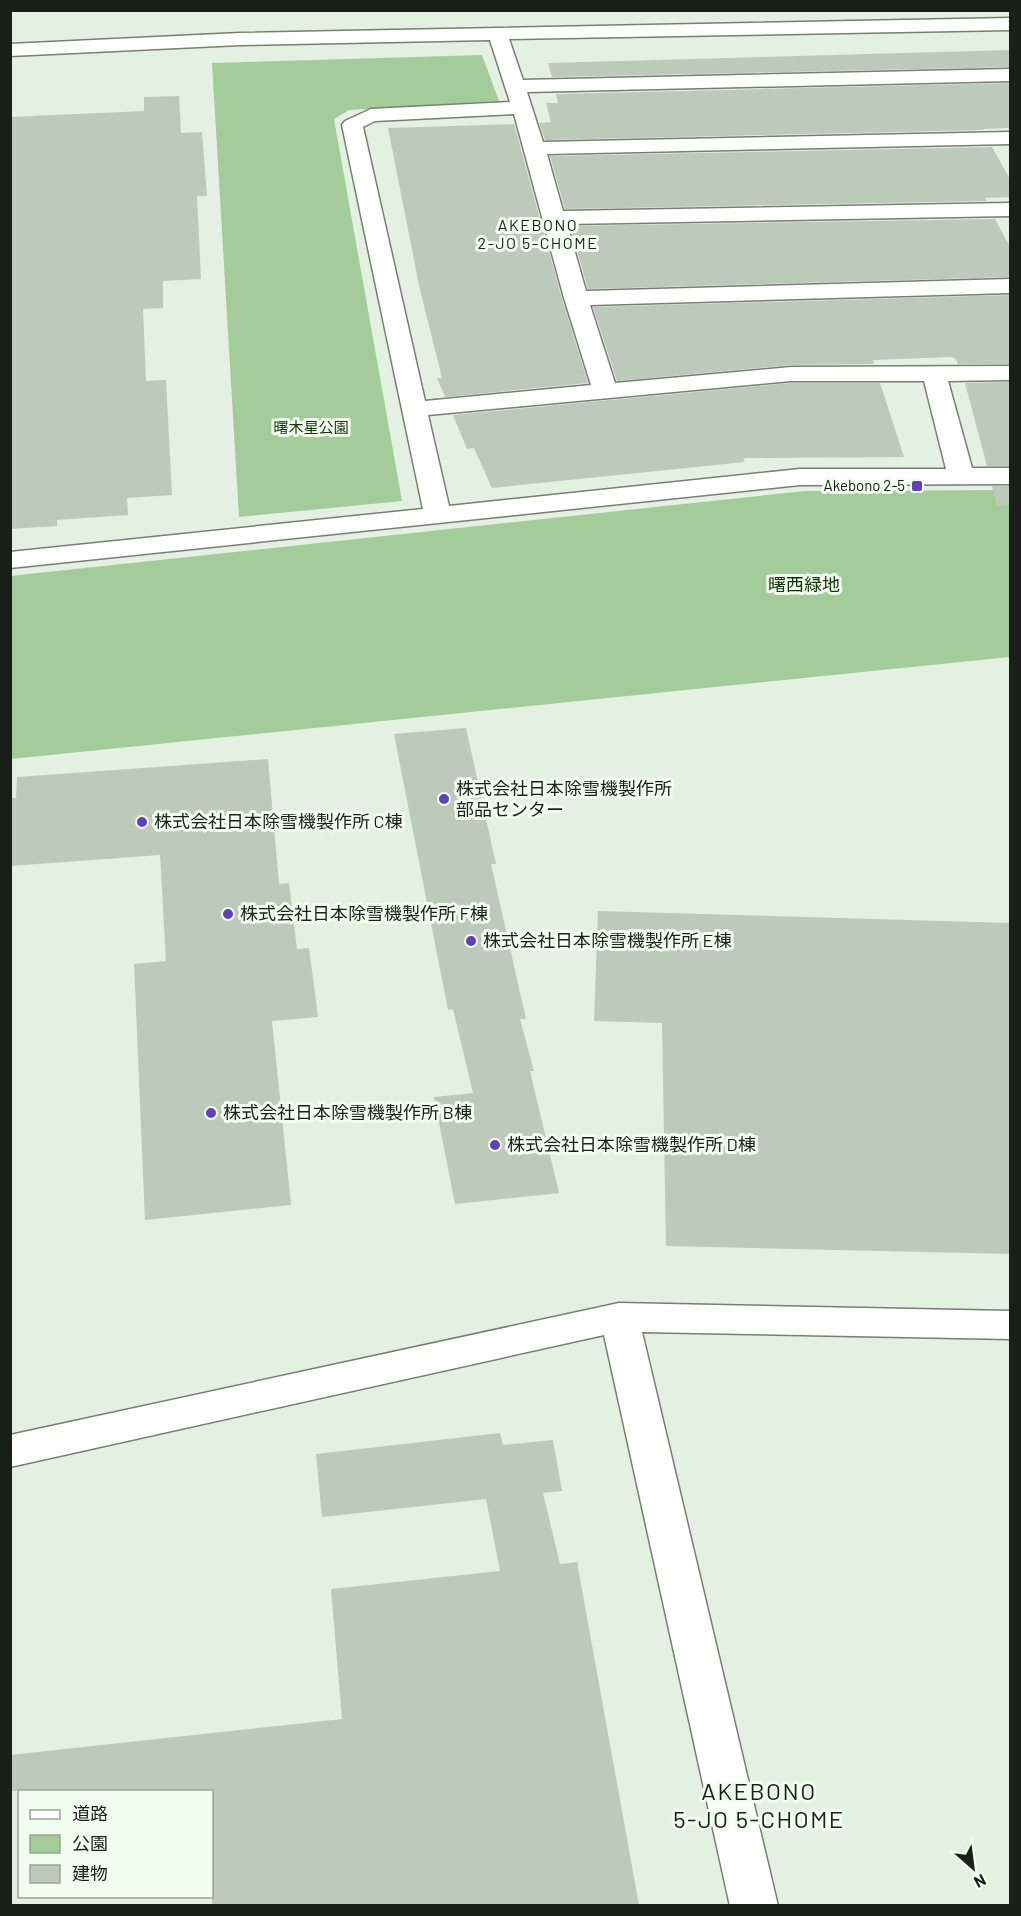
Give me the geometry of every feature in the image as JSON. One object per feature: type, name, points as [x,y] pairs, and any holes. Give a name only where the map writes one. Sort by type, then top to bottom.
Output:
[{"type":"street","points":[[10,50],[430,27],[498,34],[1011,24]]},
{"type":"street","points":[[498,34],[535,148],[576,298],[605,390]]},
{"type":"street","points":[[514,86],[1011,75]]},
{"type":"street","points":[[438,515],[352,124],[371,115],[521,108]]},
{"type":"street","points":[[535,148],[1011,138]]},
{"type":"street","points":[[553,218],[1011,209]]},
{"type":"street","points":[[576,298],[1011,286]]},
{"type":"street","points":[[934,373],[961,476]]},
{"type":"street","points":[[414,409],[791,374],[1011,373]]},
{"type":"street","points":[[10,560],[800,477],[1011,476]]},
{"type":"street","points":[[619,1317],[754,1905]]},
{"type":"street","points":[[10,1451],[619,1317],[1011,1325]]},
{"type":"green space","name":"曙木星公園","points":[[482,55],[499,101],[349,110],[334,119],[402,501],[239,517],[212,63]]},
{"type":"green space","name":"曙西緑地","points":[[1010,490],[1010,657],[11,759],[10,576],[805,491]]},
{"type":"building","points":[[1011,50],[1011,67],[552,77],[548,63]]},
{"type":"building","points":[[1011,83],[1011,128],[545,140],[539,123],[551,122],[546,103],[558,103],[556,94]]},
{"type":"building","points":[[179,96],[181,133],[202,132],[207,196],[197,196],[201,279],[163,281],[163,308],[143,309],[146,381],[166,380],[172,495],[127,498],[128,515],[57,520],[57,526],[10,529],[10,117],[144,111],[144,97]]},
{"type":"building","points":[[514,124],[562,299],[588,383],[445,397],[437,378],[442,378],[420,290],[388,128]]},
{"type":"building","points":[[992,147],[1011,181],[1011,197],[985,198],[987,201],[565,209],[550,156]]},
{"type":"building","points":[[995,219],[1011,249],[1011,277],[588,289],[570,226]]},
{"type":"building","points":[[1011,295],[1011,364],[958,364],[952,357],[873,360],[874,364],[791,365],[617,381],[593,307]]},
{"type":"building","points":[[1011,382],[1011,466],[987,466],[965,383]]},
{"type":"building","points":[[791,383],[880,383],[904,457],[743,458],[745,462],[492,488],[474,448],[467,449],[453,415]]},
{"type":"building","points":[[992,486],[1011,486],[1011,504],[997,506]]},
{"type":"building","points":[[466,728],[496,864],[491,864],[526,1019],[520,1019],[534,1071],[530,1071],[559,1193],[455,1204],[434,1097],[473,1093],[453,1009],[448,1010],[394,734]]},
{"type":"building","points":[[268,759],[279,884],[289,883],[297,949],[309,948],[318,1017],[272,1021],[291,1205],[145,1220],[134,964],[166,961],[160,855],[10,866],[10,798],[16,798],[17,777]]},
{"type":"building","points":[[598,911],[1011,923],[1011,1254],[666,1246],[662,1023],[594,1021]]},
{"type":"building","points":[[500,1433],[503,1445],[553,1440],[562,1491],[543,1493],[560,1564],[577,1562],[639,1905],[212,1905],[213,1790],[10,1791],[10,1755],[342,1719],[331,1589],[500,1571],[486,1499],[322,1517],[316,1454]]},
{"type":"place","name":"Akebono 2-5","points":[[917,486]]},
{"type":"place","name":"株式会社日本除雪機製作所 部品センター","points":[[444,799]]},
{"type":"place","name":"株式会社日本除雪機製作所 C棟","points":[[142,822]]},
{"type":"place","name":"株式会社日本除雪機製作所 F棟","points":[[228,914]]},
{"type":"place","name":"株式会社日本除雪機製作所 E棟","points":[[471,941]]},
{"type":"place","name":"株式会社日本除雪機製作所 B棟","points":[[211,1113]]},
{"type":"place","name":"株式会社日本除雪機製作所 D棟","points":[[495,1145]]},
{"type":"district","name":"AKEBONO 2-JO 5-CHOME","points":[[538,234]]},
{"type":"district","name":"AKEBONO 5-JO 5-CHOME","points":[[759,1806]]}]
